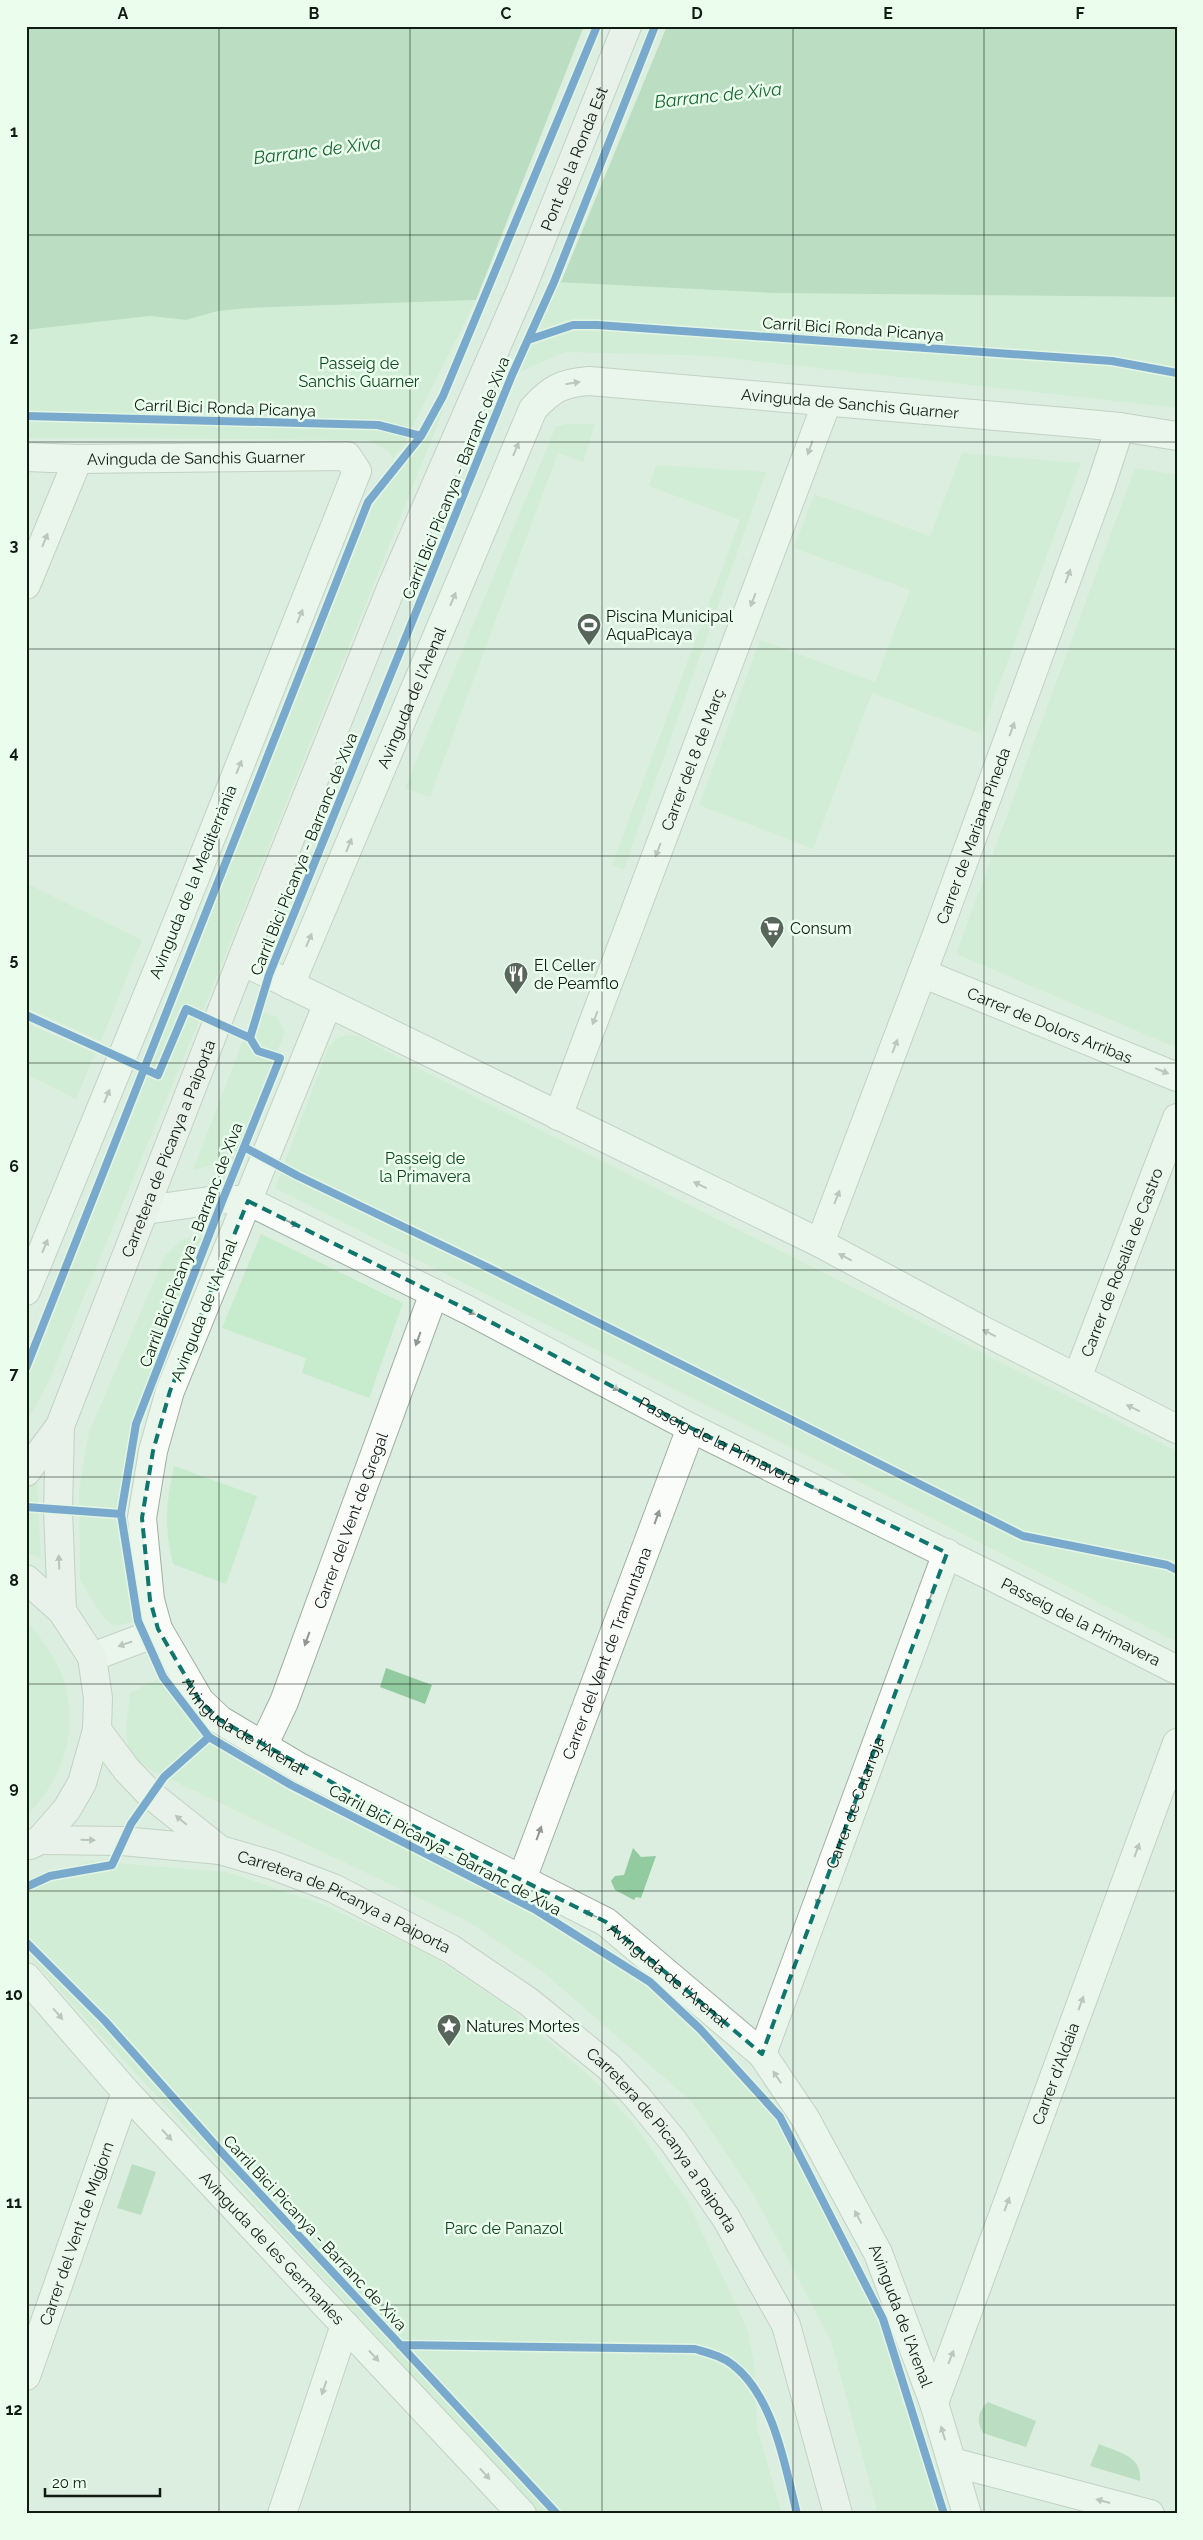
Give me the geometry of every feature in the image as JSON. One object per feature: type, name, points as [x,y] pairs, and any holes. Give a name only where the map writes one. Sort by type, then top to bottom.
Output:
[{"type":"street","name":"Pont de la Ronda Est","points":[[520,290],[627,26]]},
{"type":"street","name":"Carretera de Picanya a Paiporta","points":[[26,1472],[60,1426],[242,961],[392,586],[520,290]]},
{"type":"street","name":"Avinguda de Sanchis Guarner","points":[[534,409],[545,396],[560,386],[589,381],[1120,427],[1177,436]]},
{"type":"street","name":"Carrer del 8 de Març","points":[[558,1116],[827,402]]},
{"type":"street","name":"Avinguda de l'Arenal","points":[[290,985],[534,409]]},
{"type":"street","name":"Carrer de Mariana Pineda","points":[[820,1243],[922,973],[1101,485],[1120,427]]},
{"type":"street","name":"Avinguda de Sanchis Guarner","points":[[26,457],[78,459],[348,456],[357,471]]},
{"type":"street","points":[[26,585],[78,459]]},
{"type":"street","name":"Avinguda de la Mediterrània","points":[[26,1291],[175,929],[357,471]]},
{"type":"street","points":[[242,961],[820,1243],[1177,1429]]},
{"type":"street","name":"Carrer de Dolors Arribas","points":[[922,973],[1177,1076]]},
{"type":"street","name":"Avinguda de l'Arenal","points":[[328,1003],[170,1391],[152,1451],[142,1518],[150,1600],[158,1629],[200,1701],[220,1720],[263,1746],[387,1813],[606,1922],[762,2054],[806,2118],[878,2253],[934,2402],[967,2514]]},
{"type":"street","name":"Carrer de Rosalía de Castro","points":[[1077,1378],[1177,1118]]},
{"type":"street","name":"Passeig de la Primavera","points":[[146,1210],[223,1199],[248,1201],[434,1293],[691,1428],[1177,1670]]},
{"type":"street","name":"Carrer del Vent de Gregal","points":[[263,1746],[284,1702],[434,1293]]},
{"type":"street","name":"Carretera de Picanya a Paiporta","points":[[60,1426],[58,1510],[62,1610]]},
{"type":"street","name":"Carrer del Vent de Tramuntana","points":[[522,1879],[691,1428]]},
{"type":"street","name":"Carrer de Catarroja","points":[[762,2054],[947,1554]]},
{"type":"street","points":[[26,1579],[62,1610],[92,1657],[98,1698],[97,1730],[82,1783],[67,1809],[33,1844]]},
{"type":"street","points":[[92,1657],[145,1637],[158,1629]]},
{"type":"street","name":"Carretera de Picanya a Paiporta","points":[[97,1730],[127,1770],[151,1795],[220,1850]]},
{"type":"street","name":"Carrer d'Aldaia","points":[[934,2402],[1177,1743]]},
{"type":"street","name":"Carretera de Picanya a Paiporta","points":[[33,1844],[122,1841],[220,1850],[272,1865],[333,1888],[451,1948],[529,2002],[608,2067],[637,2097],[674,2142],[726,2218],[786,2325],[838,2514]]},
{"type":"street","name":"Avinguda de les Germanies","points":[[26,1977],[126,2092],[522,2514]]},
{"type":"street","name":"Carrer del Vent de Migjorn","points":[[26,2376],[126,2092]]},
{"type":"street","points":[[282,2514],[346,2325]]},
{"type":"street","points":[[952,2462],[1150,2514]]},
{"type":"highlighted area","points":[[248,1201],[468,1310],[691,1428],[947,1553],[762,2054],[606,1922],[387,1813],[220,1720],[200,1701],[158,1629],[150,1600],[142,1518],[153,1451],[170,1391]]},
{"type":"green space","points":[[554,282],[772,293],[1177,297],[1177,408],[709,356],[566,352],[512,375]]},
{"type":"green space","name":"Passeig de Sanchis Guarner","points":[[476,300],[404,444],[393,459],[388,450],[367,440],[26,438],[26,330],[150,316],[186,320],[218,311],[249,308]]},
{"type":"green space","points":[[439,404],[445,406],[201,1016],[48,1383],[26,1424],[26,1367],[368,502],[421,436]]},
{"type":"green space","points":[[595,424],[583,462],[558,453],[430,797],[405,788],[556,426]]},
{"type":"green space","points":[[962,453],[1081,463],[981,734],[872,693],[813,849],[699,805],[760,640],[875,682],[910,590],[794,548],[814,494],[930,536]]},
{"type":"green space","points":[[656,465],[766,472],[624,869],[612,865],[740,520],[649,486]]},
{"type":"green space","points":[[1135,468],[1177,475],[1175,1047],[956,954]]},
{"type":"green space","points":[[26,883],[142,940],[101,1041],[26,1008]]},
{"type":"green space","points":[[255,1009],[277,1017],[285,1032],[234,1159],[193,1170]]},
{"type":"green space","points":[[26,1023],[95,1053],[76,1099],[26,1074]]},
{"type":"green space","name":"Passeig de la Primavera","points":[[346,1035],[360,1036],[406,1062],[1177,1451],[1177,1642],[275,1188],[329,1046],[336,1039]]},
{"type":"green space","points":[[261,1234],[403,1303],[369,1398],[302,1373],[306,1358],[222,1328]]},
{"type":"green space","points":[[196,1236],[207,1240],[136,1424],[121,1514],[138,1621],[113,1626],[102,1616],[80,1580],[79,1490],[89,1432],[165,1256],[180,1241]]},
{"type":"green space","points":[[174,1466],[257,1496],[226,1584],[173,1564],[168,1539],[167,1515]]},
{"type":"green space","points":[[37,1479],[41,1559],[26,1552],[26,1490]]},
{"type":"green space","points":[[26,1623],[39,1636],[57,1663],[69,1701],[70,1720],[68,1740],[55,1778],[36,1806],[26,1815]]},
{"type":"green space","points":[[163,1677],[209,1737],[291,1785],[536,1910],[650,1982],[700,2029],[780,2117],[883,2319],[944,2514],[878,2514],[831,2341],[754,2195],[692,2102],[543,1972],[467,1921],[151,1770],[128,1754],[126,1728],[130,1693]]},
{"type":"green space","name":"Parc de Panazol","points":[[91,1861],[227,1872],[322,1904],[429,1954],[511,2009],[595,2081],[635,2125],[689,2204],[748,2331],[754,2363],[757,2427],[782,2514],[539,2514],[26,1953],[26,1879]]},
{"type":"water","name":"Barranc de Xiva","points":[[26,26],[1177,26],[1177,297],[772,293],[554,282],[476,300],[249,308],[218,311],[186,320],[150,316],[26,330]]},
{"type":"water","points":[[386,1668],[432,1685],[425,1704],[380,1687]]},
{"type":"water","points":[[633,1848],[641,1857],[656,1856],[641,1898],[636,1897],[634,1900],[615,1890],[611,1881],[615,1876],[624,1875]]},
{"type":"water","points":[[132,2164],[156,2172],[141,2215],[117,2208]]},
{"type":"water","points":[[988,2402],[1036,2421],[1026,2447],[983,2433],[979,2424],[979,2416]]},
{"type":"water","points":[[1099,2444],[1133,2460],[1138,2466],[1140,2481],[1090,2466]]},
{"type":"pier","points":[[584,26],[667,26],[561,282],[476,300]]},
{"type":"cycle path","points":[[26,1368],[368,502],[421,436],[443,396],[597,26]]},
{"type":"cycle path","name":"Carril Bici Picanya - Barranc de Xiva","points":[[655,26],[554,282],[512,375],[269,975],[250,1038],[258,1051],[280,1058],[136,1424],[121,1514],[138,1621],[163,1677],[209,1737],[291,1785],[536,1910],[650,1982],[700,2029],[780,2117],[883,2319],[944,2514]]},
{"type":"cycle path","name":"Carril Bici Ronda Picanya","points":[[528,340],[573,325],[597,325],[1112,361],[1177,373]]},
{"type":"cycle path","name":"Carril Bici Ronda Picanya","points":[[26,416],[378,425],[421,436]]},
{"type":"cycle path","points":[[26,1015],[158,1075],[186,1009],[250,1038]]},
{"type":"cycle path","name":"Carril Bici Picanya - Barranc de Xiva","points":[[244,1147],[298,1176],[487,1267],[1023,1536],[1167,1565],[1177,1570]]},
{"type":"cycle path","points":[[26,1507],[121,1514]]},
{"type":"cycle path","points":[[26,1887],[50,1876],[112,1865],[131,1824],[164,1777],[209,1737]]},
{"type":"cycle path","name":"Carril Bici Picanya - Barranc de Xiva","points":[[26,1942],[105,2021],[225,2156],[557,2514]]},
{"type":"cycle path","points":[[400,2345],[695,2349],[720,2357],[733,2365],[759,2395],[776,2434],[797,2514]]},
{"type":"place","name":"Piscina Municipal AquaPicaya","points":[[589,646]]},
{"type":"place","name":"Consum","points":[[772,949]]},
{"type":"place","name":"El Celler de Peamflo","points":[[516,995]]},
{"type":"place","name":"Natures Mortes","points":[[449,2047]]}]
